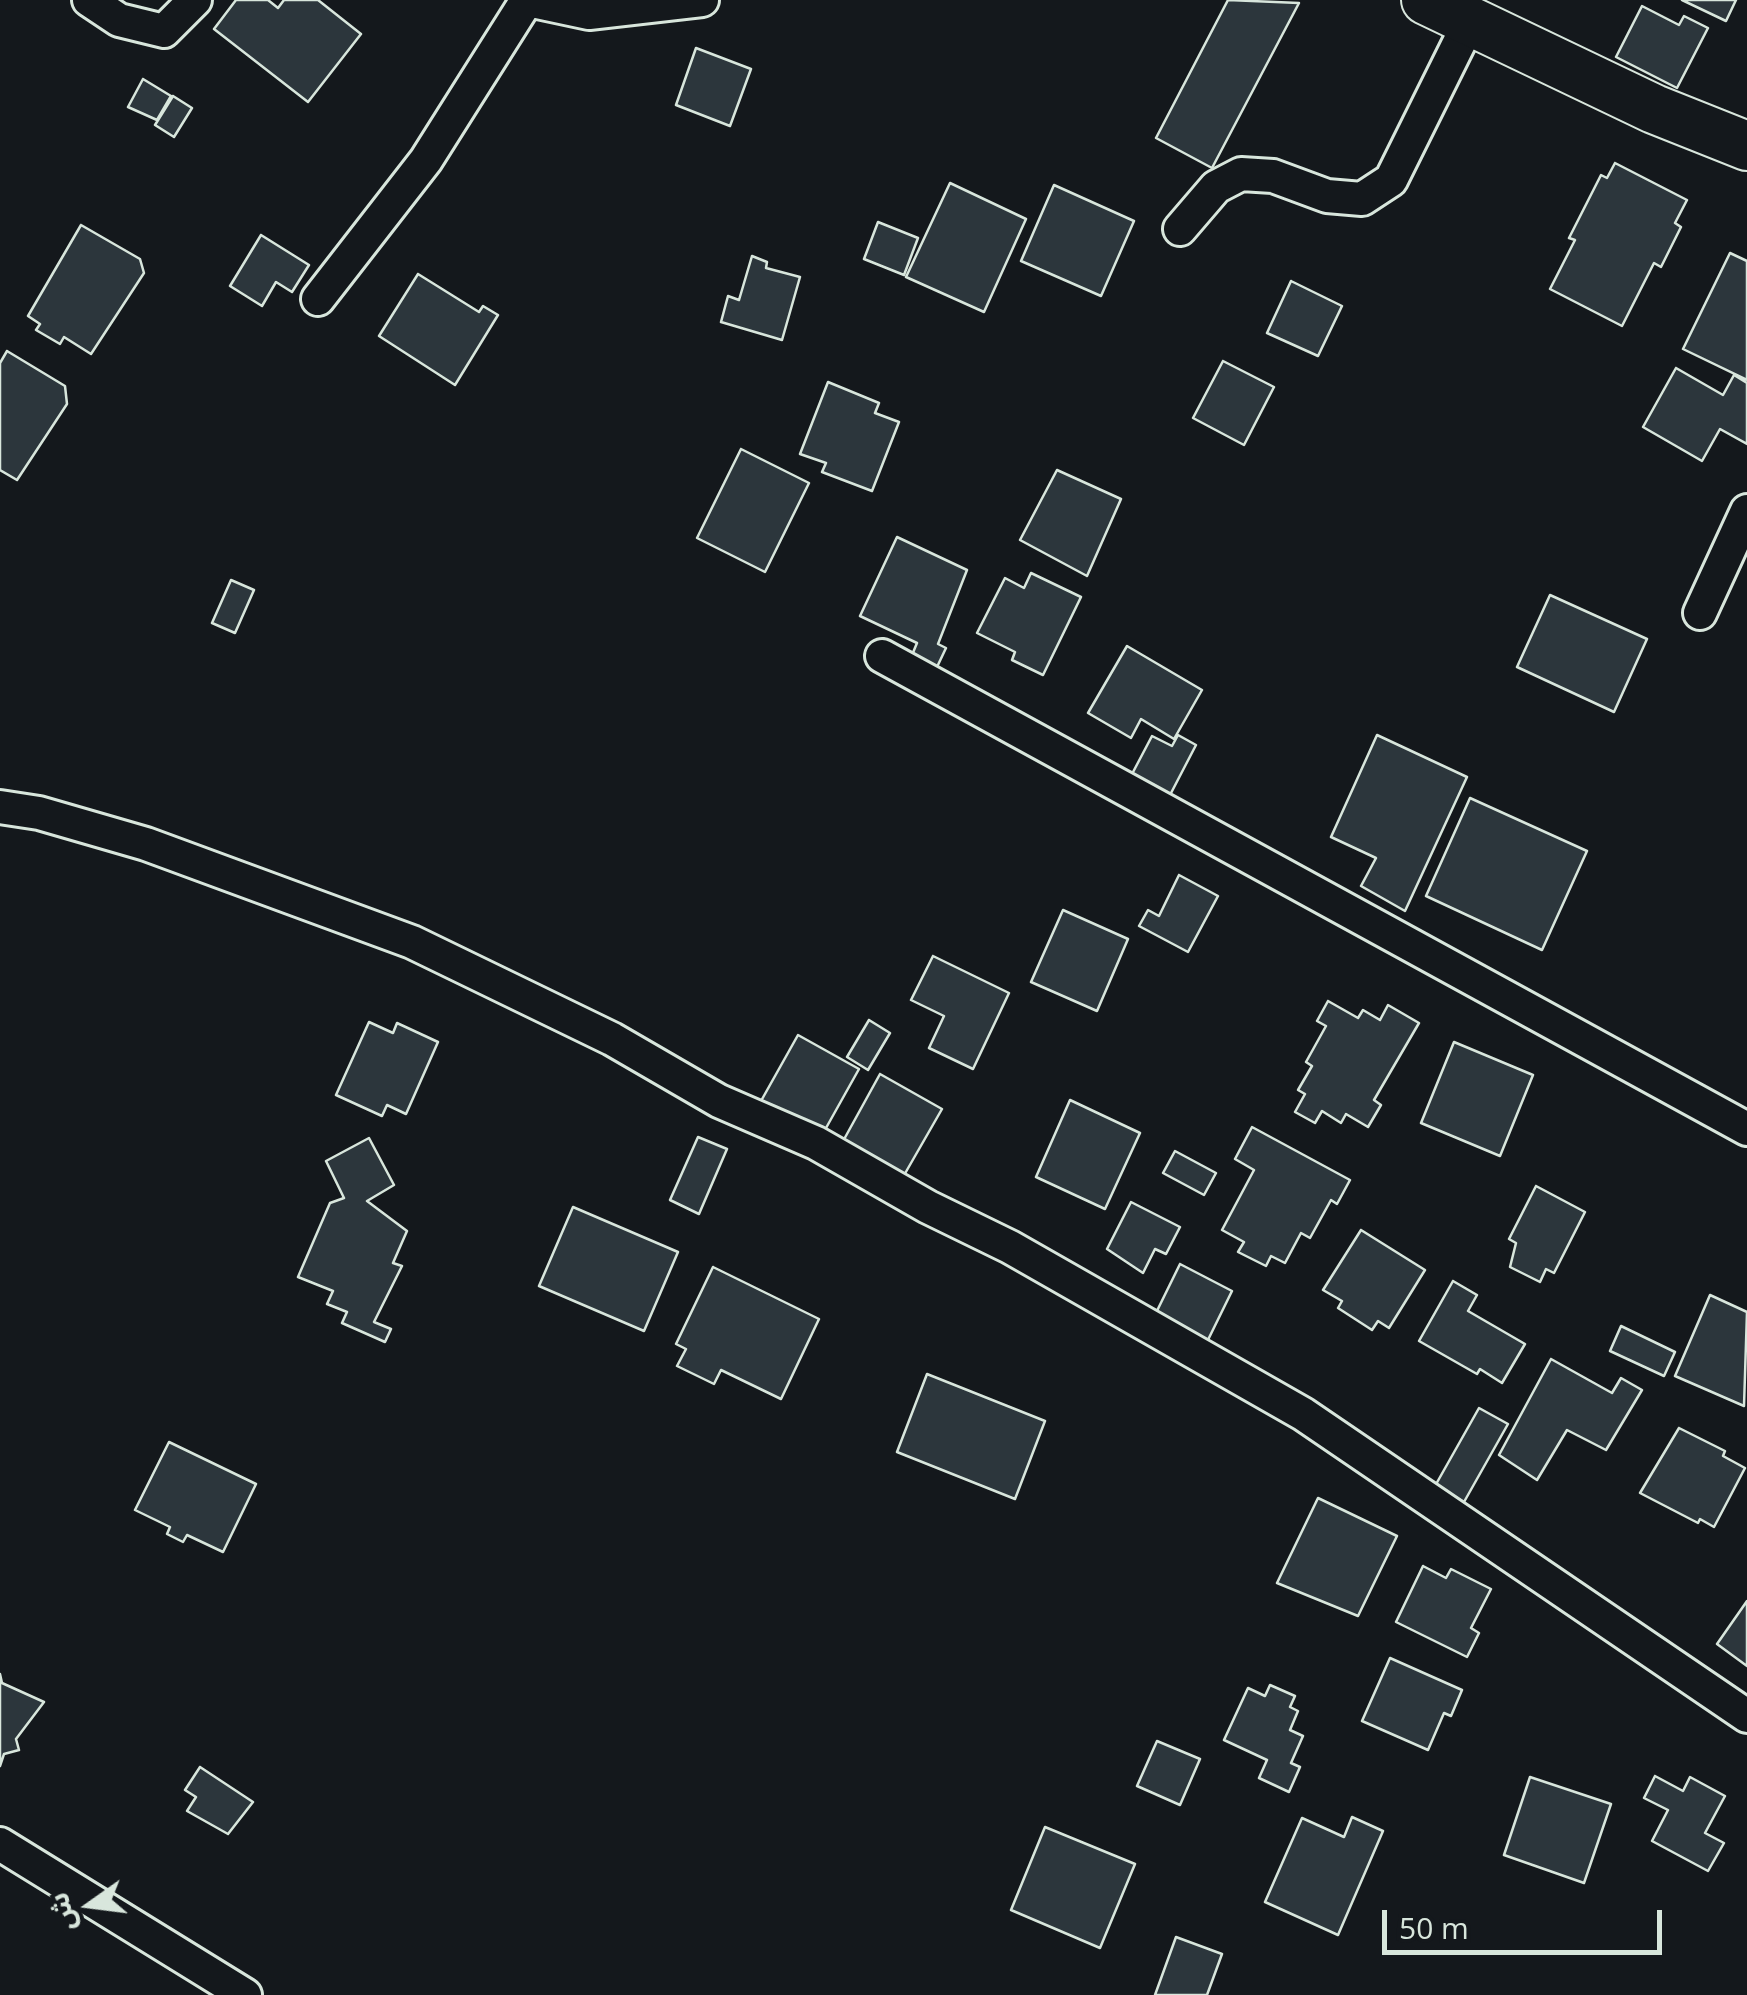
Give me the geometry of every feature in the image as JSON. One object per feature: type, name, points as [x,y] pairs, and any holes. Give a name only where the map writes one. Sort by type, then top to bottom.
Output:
[{"type":"street","points":[[88,0],[119,20],[164,31],[194,0]]},
{"type":"street","points":[[318,298],[426,160],[528,0],[589,12],[702,0]]},
{"type":"street","points":[[1426,0],[1654,109],[1747,146]]},
{"type":"street","points":[[1180,229],[1216,187],[1241,174],[1273,176],[1327,196],[1362,199],[1391,180],[1470,20]]},
{"type":"street","points":[[1700,612],[1747,511]]},
{"type":"street","points":[[882,656],[1747,1128]]},
{"type":"street","points":[[0,808],[39,812],[146,844],[412,942],[612,1039],[719,1101],[816,1143],[928,1207],[1010,1247],[1303,1414],[1747,1716]]},
{"type":"street","points":[[0,1844],[245,1995]]},
{"type":"building","points":[[236,0],[268,0],[278,8],[284,0],[318,0],[361,34],[308,102],[214,29]]},
{"type":"building","points":[[1228,0],[1299,3],[1212,168],[1156,138]]},
{"type":"building","points":[[1682,0],[1736,0],[1726,21]]},
{"type":"building","points":[[1642,6],[1679,25],[1684,16],[1708,28],[1677,88],[1616,57]]},
{"type":"building","points":[[696,48],[751,69],[730,126],[676,105]]},
{"type":"building","points":[[143,79],[171,96],[157,120],[128,107]]},
{"type":"building","points":[[173,96],[192,108],[174,137],[155,125]]},
{"type":"building","points":[[1615,163],[1687,200],[1675,223],[1681,227],[1661,267],[1654,263],[1622,326],[1550,289],[1575,240],[1569,238],[1601,175],[1607,178]]},
{"type":"building","points":[[950,183],[1026,219],[984,312],[906,277]]},
{"type":"building","points":[[1054,185],[1134,221],[1101,296],[1021,261]]},
{"type":"building","points":[[878,222],[918,238],[904,275],[864,259]]},
{"type":"building","points":[[81,225],[140,259],[144,273],[91,354],[64,337],[60,344],[36,330],[40,324],[28,316]]},
{"type":"building","points":[[261,235],[309,265],[292,292],[276,282],[262,306],[230,286]]},
{"type":"building","points":[[1730,253],[1747,261],[1747,380],[1683,349]]},
{"type":"building","points":[[752,256],[767,262],[766,268],[800,277],[782,340],[721,322],[728,296],[739,300]]},
{"type":"building","points":[[418,274],[479,312],[483,306],[498,315],[455,385],[379,336]]},
{"type":"building","points":[[1291,281],[1342,306],[1318,356],[1267,333]]},
{"type":"building","points":[[7,351],[65,386],[67,404],[17,480],[0,470],[0,363]]},
{"type":"building","points":[[1223,361],[1274,387],[1244,445],[1193,418]]},
{"type":"building","points":[[1676,368],[1723,395],[1734,375],[1747,383],[1747,444],[1720,429],[1702,461],[1643,427]]},
{"type":"building","points":[[828,382],[879,403],[875,413],[899,422],[872,491],[822,472],[826,463],[800,454]]},
{"type":"building","points":[[741,449],[809,483],[765,572],[697,538]]},
{"type":"building","points":[[1057,470],[1121,499],[1087,576],[1020,540]]},
{"type":"building","points":[[897,537],[967,570],[938,644],[946,648],[937,667],[912,655],[917,643],[860,616]]},
{"type":"building","points":[[1031,573],[1081,597],[1043,675],[1012,660],[1015,652],[977,633],[1005,578],[1024,588]]},
{"type":"building","points":[[231,580],[254,590],[235,633],[212,623]]},
{"type":"building","points":[[1550,595],[1647,639],[1614,712],[1517,667]]},
{"type":"building","points":[[1127,646],[1202,690],[1174,739],[1141,719],[1131,738],[1088,713]]},
{"type":"building","points":[[1178,735],[1196,745],[1170,795],[1132,774],[1152,736],[1172,746]]},
{"type":"building","points":[[1377,735],[1467,777],[1405,911],[1361,886],[1376,858],[1331,837]]},
{"type":"building","points":[[1470,798],[1587,851],[1542,950],[1426,896]]},
{"type":"building","points":[[1179,875],[1218,896],[1188,952],[1139,926],[1148,910],[1159,916]]},
{"type":"building","points":[[1063,910],[1128,939],[1097,1011],[1031,982]]},
{"type":"building","points":[[933,956],[1009,993],[973,1069],[929,1048],[944,1016],[911,1000]]},
{"type":"building","points":[[1328,1001],[1358,1018],[1363,1010],[1380,1020],[1388,1005],[1419,1023],[1374,1100],[1381,1105],[1368,1127],[1346,1114],[1341,1123],[1322,1111],[1315,1123],[1295,1112],[1305,1094],[1298,1090],[1312,1066],[1306,1062],[1326,1026],[1317,1021]]},
{"type":"building","points":[[869,1020],[890,1033],[868,1070],[847,1057]]},
{"type":"building","points":[[369,1022],[393,1033],[397,1023],[438,1042],[406,1114],[387,1105],[382,1116],[336,1095]]},
{"type":"building","points":[[798,1035],[859,1069],[821,1137],[761,1101]]},
{"type":"building","points":[[1454,1042],[1533,1075],[1500,1156],[1421,1123]]},
{"type":"building","points":[[880,1074],[942,1109],[903,1177],[842,1143]]},
{"type":"building","points":[[1070,1100],[1140,1133],[1105,1209],[1036,1177]]},
{"type":"building","points":[[1252,1127],[1350,1180],[1337,1204],[1331,1200],[1310,1238],[1301,1233],[1285,1263],[1271,1256],[1266,1266],[1238,1252],[1244,1242],[1222,1230],[1254,1170],[1235,1159]]},
{"type":"building","points":[[698,1137],[727,1149],[699,1214],[670,1200]]},
{"type":"building","points":[[369,1138],[394,1185],[367,1201],[407,1231],[393,1263],[402,1266],[374,1322],[391,1329],[385,1342],[342,1323],[347,1312],[327,1304],[333,1291],[298,1277],[330,1203],[344,1198],[326,1161]]},
{"type":"building","points":[[1175,1151],[1216,1173],[1204,1195],[1163,1173]]},
{"type":"building","points":[[1536,1186],[1585,1212],[1554,1273],[1546,1269],[1540,1282],[1510,1267],[1516,1243],[1509,1239]]},
{"type":"building","points":[[1131,1202],[1180,1227],[1166,1254],[1155,1249],[1143,1273],[1107,1249]]},
{"type":"building","points":[[573,1207],[678,1252],[644,1331],[539,1286]]},
{"type":"building","points":[[1361,1230],[1425,1270],[1389,1328],[1378,1321],[1372,1330],[1338,1308],[1342,1301],[1323,1290]]},
{"type":"building","points":[[1180,1264],[1232,1291],[1204,1348],[1152,1321]]},
{"type":"building","points":[[713,1267],[819,1319],[781,1399],[721,1370],[714,1384],[677,1366],[686,1349],[676,1344]]},
{"type":"building","points":[[1453,1281],[1477,1295],[1468,1311],[1525,1344],[1502,1383],[1480,1369],[1477,1374],[1419,1341]]},
{"type":"building","points":[[1710,1295],[1747,1312],[1744,1406],[1675,1376]]},
{"type":"building","points":[[1621,1326],[1675,1352],[1664,1376],[1610,1351]]},
{"type":"building","points":[[1551,1359],[1612,1393],[1621,1378],[1642,1390],[1606,1450],[1567,1430],[1537,1480],[1499,1455]]},
{"type":"building","points":[[927,1374],[1045,1421],[1015,1499],[897,1452]]},
{"type":"building","points":[[1479,1408],[1508,1424],[1464,1502],[1435,1486]]},
{"type":"building","points":[[1679,1428],[1725,1451],[1723,1456],[1745,1468],[1714,1527],[1700,1519],[1698,1523],[1640,1493]]},
{"type":"building","points":[[169,1442],[256,1484],[223,1552],[187,1535],[183,1542],[167,1534],[170,1527],[135,1510]]},
{"type":"building","points":[[1318,1498],[1397,1536],[1358,1616],[1277,1583]]},
{"type":"building","points":[[1423,1566],[1446,1578],[1451,1569],[1491,1589],[1471,1628],[1479,1633],[1467,1657],[1396,1622]]},
{"type":"building","points":[[1747,1601],[1747,1666],[1717,1644]]},
{"type":"building","points":[[1390,1658],[1462,1690],[1451,1716],[1444,1713],[1428,1750],[1362,1721]]},
{"type":"building","points":[[0,1674],[2,1683],[44,1702],[16,1739],[19,1750],[4,1754],[0,1766]]},
{"type":"building","points":[[1270,1685],[1295,1696],[1290,1707],[1298,1711],[1290,1730],[1303,1736],[1291,1763],[1300,1767],[1289,1792],[1259,1778],[1267,1760],[1224,1740],[1248,1688],[1265,1696]]},
{"type":"building","points":[[1157,1741],[1200,1759],[1180,1805],[1137,1786]]},
{"type":"building","points":[[200,1767],[253,1802],[228,1834],[187,1811],[196,1797],[185,1790]]},
{"type":"building","points":[[1655,1776],[1683,1791],[1690,1777],[1725,1796],[1705,1833],[1724,1843],[1708,1871],[1652,1841],[1668,1810],[1644,1798]]},
{"type":"building","points":[[1530,1777],[1611,1804],[1584,1883],[1504,1855]]},
{"type":"building","points":[[1352,1817],[1383,1831],[1338,1935],[1265,1902],[1302,1818],[1344,1837]]},
{"type":"building","points":[[1045,1827],[1135,1864],[1100,1948],[1011,1910]]},
{"type":"building","points":[[1176,1937],[1222,1954],[1207,1995],[1155,1995]]}]
